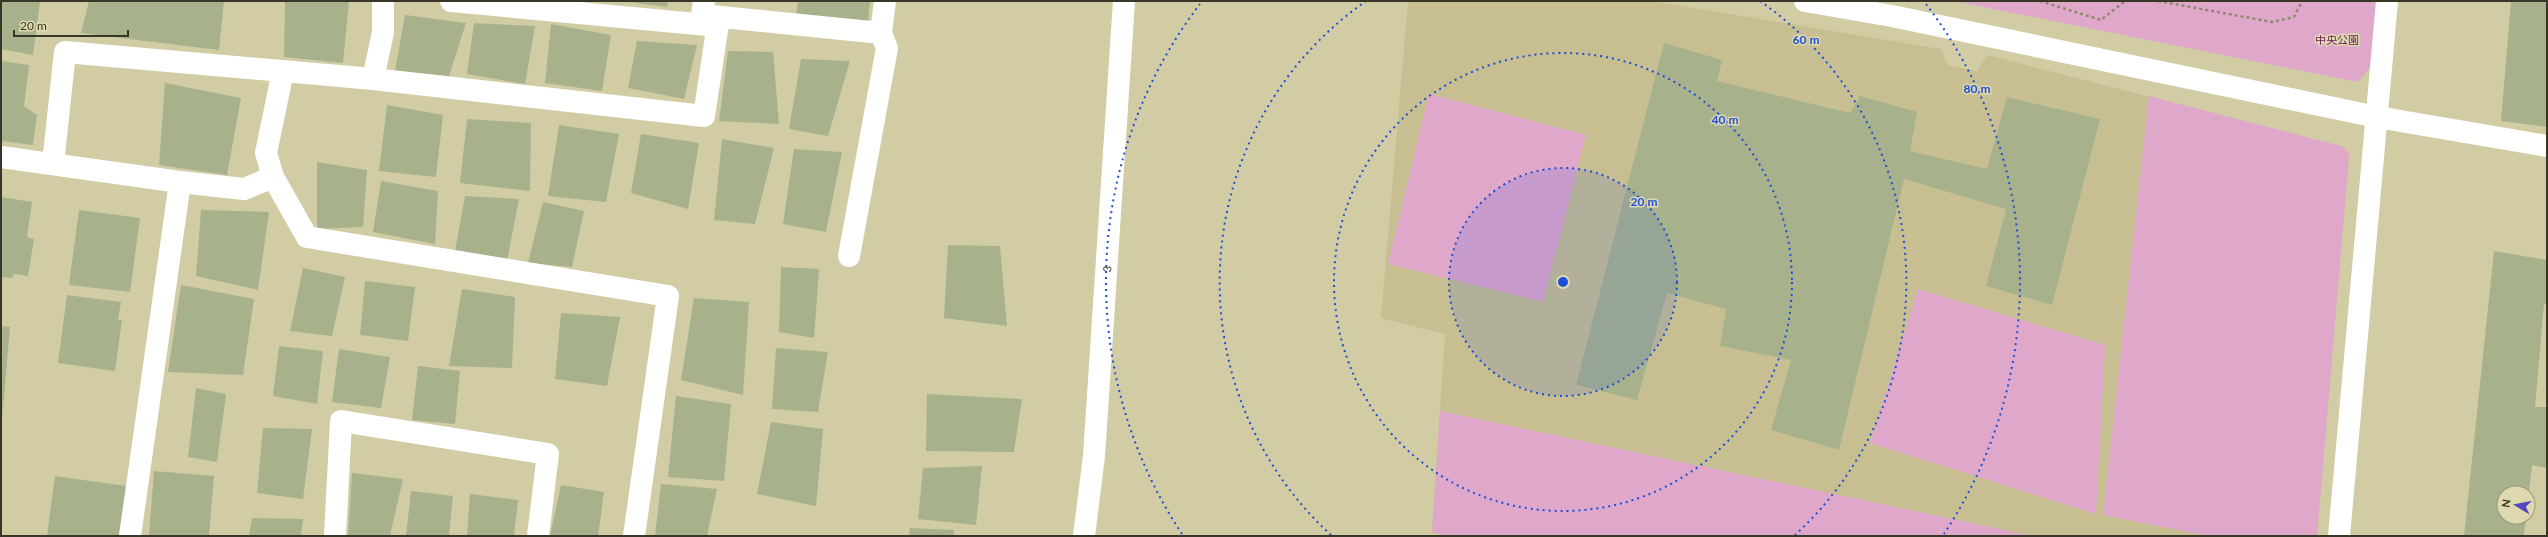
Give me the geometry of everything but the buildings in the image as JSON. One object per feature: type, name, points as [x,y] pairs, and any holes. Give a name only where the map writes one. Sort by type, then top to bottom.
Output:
[{"type":"street","points":[[373,79],[384,32],[383,1]]},
{"type":"street","points":[[451,1],[881,33]]},
{"type":"street","points":[[704,1],[702,15],[719,21]]},
{"type":"street","points":[[849,256],[887,48],[881,33],[885,1]]},
{"type":"street","name":"3","points":[[1084,536],[1094,456],[1124,1]]},
{"type":"street","points":[[1805,1],[1892,9],[2377,117],[2547,146]]},
{"type":"street","points":[[2339,536],[2387,1]]},
{"type":"street","points":[[53,164],[65,52],[373,79],[704,116],[719,21]]},
{"type":"street","points":[[283,71],[266,154],[273,177],[307,237],[668,296],[634,536]]},
{"type":"street","points":[[1,157],[180,182],[244,189],[273,177]]},
{"type":"street","points":[[130,536],[180,182]]},
{"type":"street","points":[[335,536],[341,422],[548,454],[538,536]]},
{"type":"path","points":[[2040,1],[2102,20],[2125,1]]},
{"type":"path","points":[[2158,1],[2272,22],[2294,17],[2302,1]]},
{"type":"shaded area","points":[[1408,1],[1651,1],[1941,49],[1947,65],[1977,71],[1987,55],[2344,147],[2349,155],[2317,536],[1444,536],[1432,532],[1445,334],[1381,318]]},
{"type":"green space","name":"中央公園","points":[[1953,1],[2377,1],[2372,65],[2358,82]]},
{"type":"green space","points":[[1429,94],[1586,135],[1543,302],[1388,264]]},
{"type":"green space","points":[[2149,96],[2344,147],[2349,155],[2317,536],[2208,536],[2103,515]]},
{"type":"green space","points":[[1918,289],[2105,345],[2096,514],[1870,443]]},
{"type":"green space","points":[[1440,411],[2033,536],[1444,536],[1432,532]]}]
